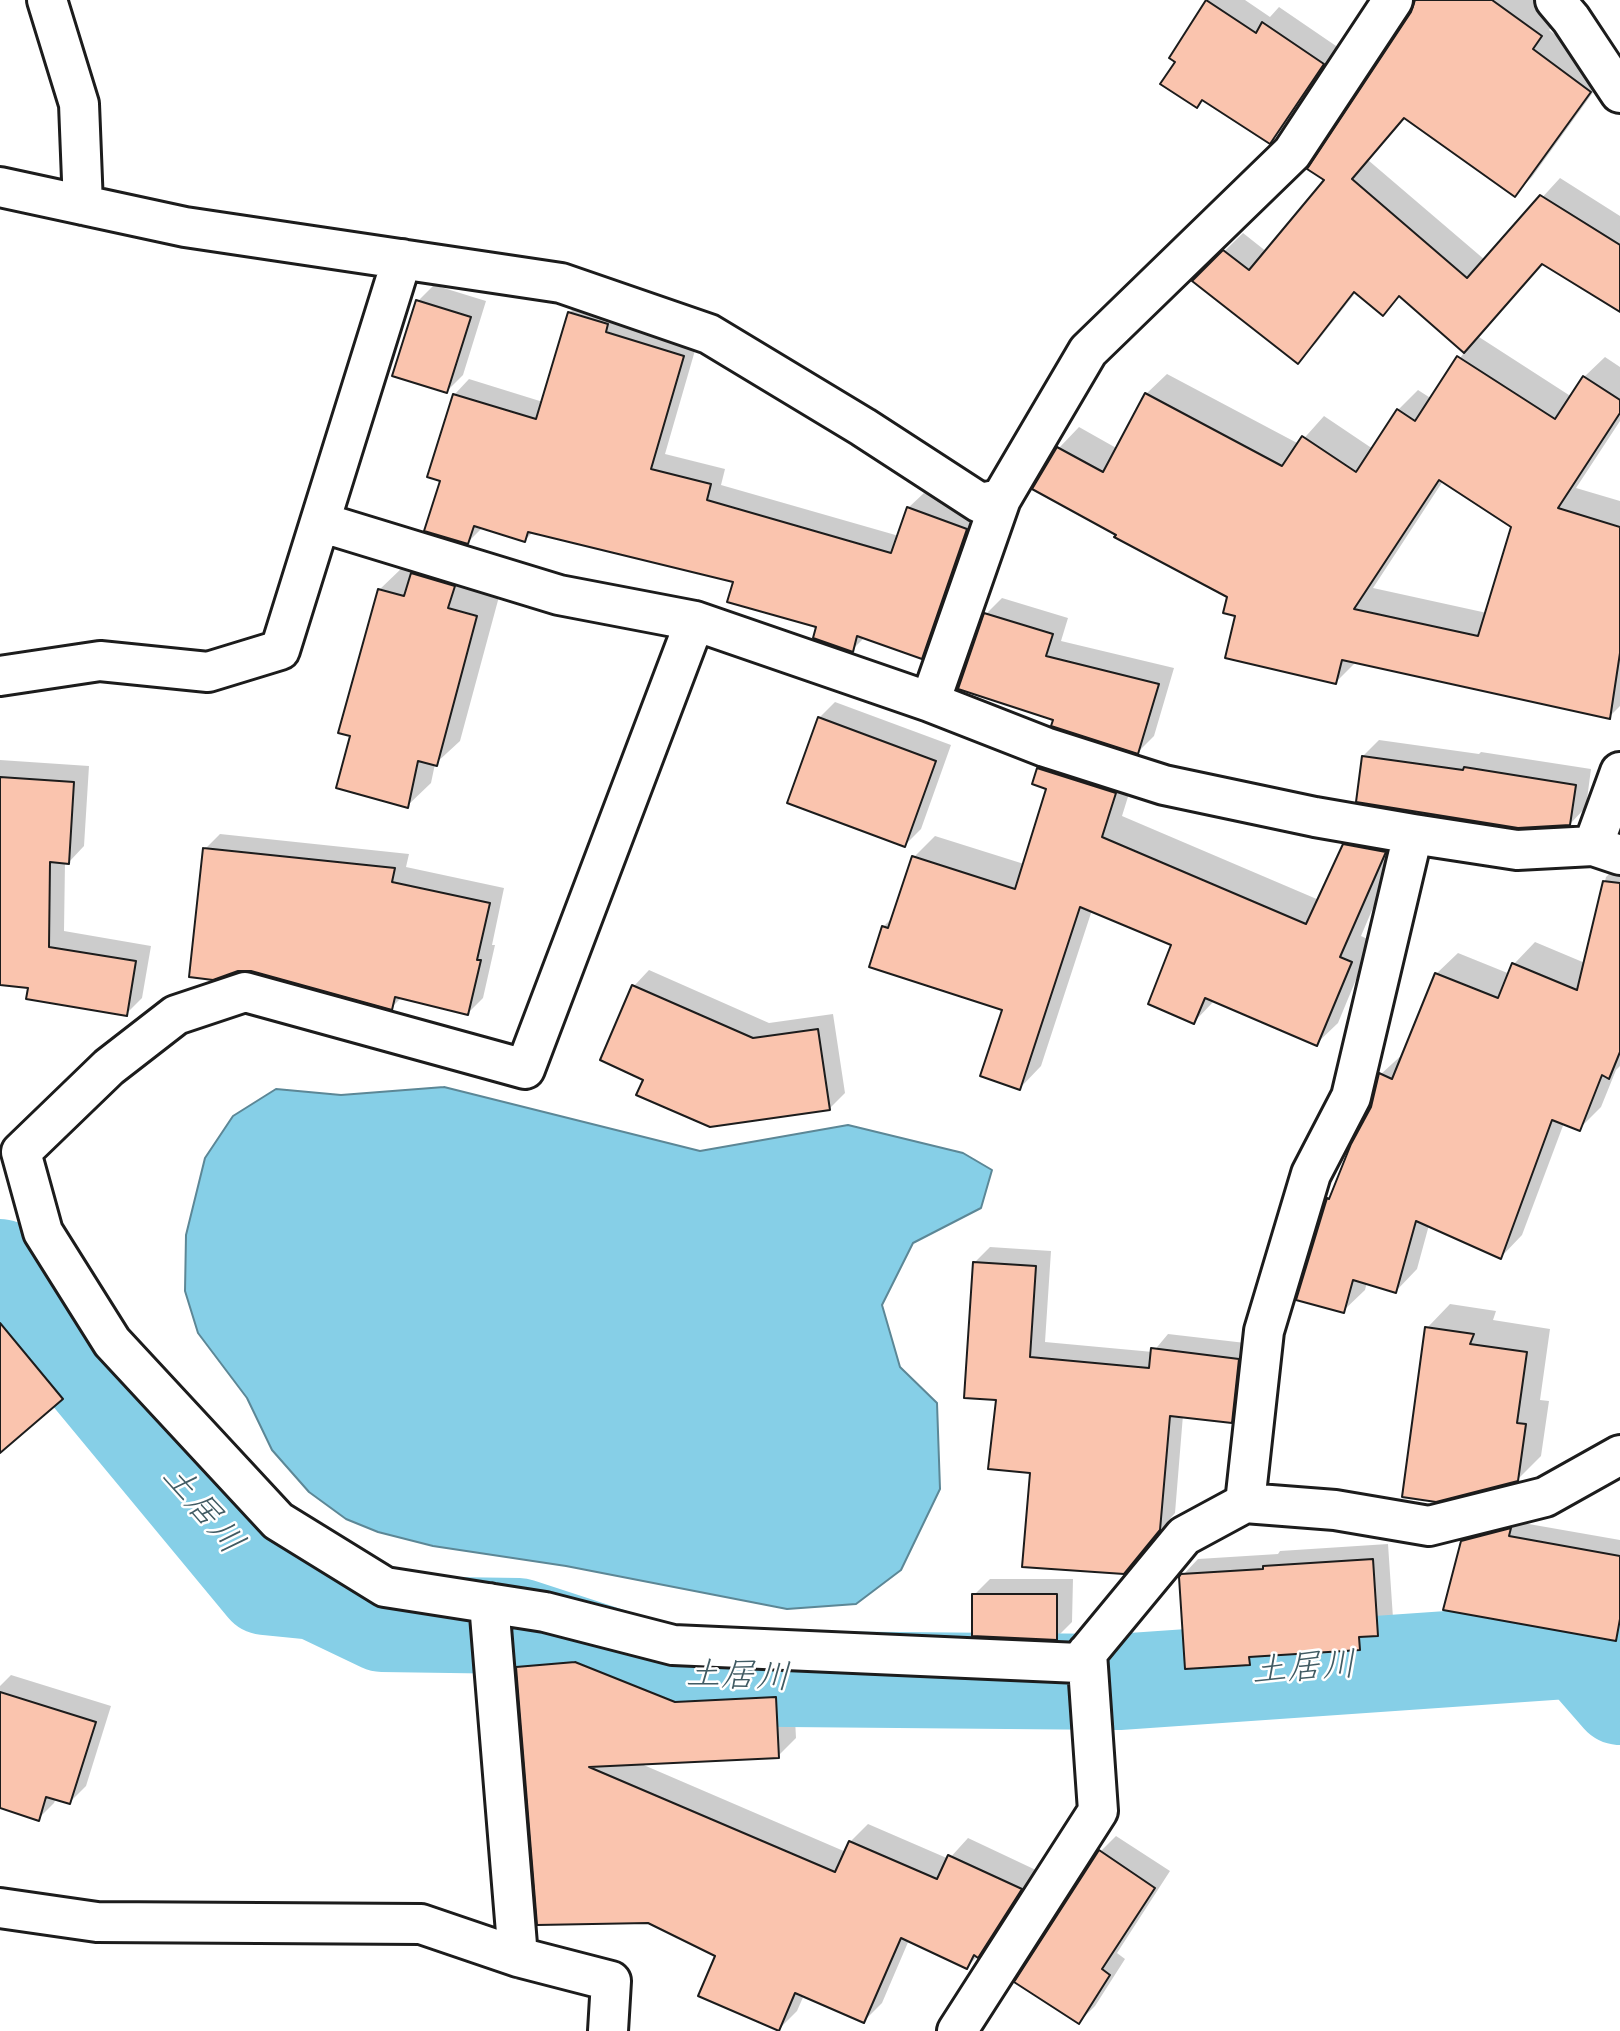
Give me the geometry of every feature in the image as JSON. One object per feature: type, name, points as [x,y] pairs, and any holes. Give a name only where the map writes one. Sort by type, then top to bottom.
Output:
[{"type":"street","points":[[47,0],[79,104],[83,205]]},
{"type":"street","points":[[930,702],[1001,499],[1088,351],[1292,153],[1393,0]]},
{"type":"street","points":[[1555,0],[1620,93]]},
{"type":"street","points":[[0,187],[184,227],[561,283],[709,334],[863,427],[980,503],[1001,499]]},
{"type":"street","points":[[0,676],[100,661],[208,672],[280,650],[402,259]]},
{"type":"street","points":[[320,522],[559,595],[695,621],[930,702],[1045,747],[1164,785],[1315,817],[1517,850],[1607,851],[1620,772]]},
{"type":"street","points":[[695,621],[525,1069],[245,992],[176,1015],[10,1148],[43,1232],[112,1342],[278,1521],[385,1587],[545,1612],[673,1644],[1079,1663],[1184,1536],[1245,1503],[1335,1510],[1429,1526],[1545,1497],[1620,1455]]},
{"type":"street","points":[[1245,1503],[1264,1331],[1311,1174],[1351,1097],[1413,834]]},
{"type":"street","points":[[489,1605],[518,1957]]},
{"type":"street","points":[[957,2031],[1098,1811],[1087,1656]]},
{"type":"street","points":[[0,1908],[97,1922],[421,1924],[518,1957],[611,1981],[608,2031]]},
{"type":"water","points":[[444,1087],[700,1151],[848,1125],[963,1153],[992,1170],[981,1208],[913,1243],[882,1305],[900,1367],[937,1403],[940,1489],[901,1570],[856,1604],[787,1609],[566,1566],[433,1546],[378,1532],[346,1519],[309,1492],[272,1450],[247,1398],[198,1333],[185,1291],[186,1235],[205,1158],[233,1116],[276,1089],[341,1095]]},
{"type":"building","points":[[1206,0],[1256,33],[1262,22],[1324,64],[1270,144],[1202,100],[1197,108],[1160,84],[1175,62],[1169,58]]},
{"type":"building","points":[[1415,0],[1492,0],[1542,36],[1533,49],[1591,92],[1515,197],[1404,118],[1352,179],[1467,278],[1540,195],[1620,245],[1620,312],[1542,264],[1464,353],[1399,296],[1383,316],[1354,292],[1298,364],[1192,281],[1223,250],[1249,270],[1324,180],[1307,169],[1411,12]]},
{"type":"building","points":[[416,300],[471,317],[447,393],[392,376]]},
{"type":"building","points":[[568,312],[608,324],[606,332],[684,356],[651,469],[711,484],[707,500],[891,553],[907,507],[967,529],[922,659],[857,636],[853,652],[813,638],[816,627],[727,602],[733,582],[528,532],[525,542],[474,526],[468,544],[424,531],[440,481],[427,477],[453,394],[536,419]]},
{"type":"building","points":[[1457,356],[1555,419],[1583,376],[1620,400],[1620,413],[1558,508],[1620,527],[1620,653],[1610,719],[1342,660],[1336,684],[1225,658],[1235,616],[1223,613],[1227,597],[1114,537],[1116,535],[1032,489],[1057,447],[1103,472],[1145,393],[1282,466],[1302,436],[1356,472],[1397,409],[1415,421]],"holes":[[[1439,480],[1511,527],[1478,636],[1354,609]]]},
{"type":"building","points":[[411,573],[455,586],[448,608],[477,616],[437,766],[418,761],[408,808],[336,788],[350,736],[338,733],[378,589],[404,596]]},
{"type":"building","points":[[984,613],[1053,634],[1046,656],[1159,684],[1138,754],[1051,726],[1053,720],[958,689]]},
{"type":"building","points":[[818,717],[936,761],[905,847],[787,803]]},
{"type":"building","points":[[1362,756],[1463,770],[1464,767],[1576,785],[1570,825],[1518,828],[1356,802]]},
{"type":"building","points":[[1037,768],[1116,793],[1102,837],[1306,924],[1343,844],[1386,852],[1340,957],[1352,962],[1317,1046],[1205,998],[1194,1024],[1148,1004],[1171,945],[1080,907],[1020,1090],[980,1076],[1002,1010],[869,967],[882,926],[888,928],[912,856],[1015,889],[1046,789],[1032,784]]},
{"type":"building","points":[[0,777],[74,782],[69,864],[50,862],[49,947],[136,961],[127,1016],[26,999],[28,988],[0,985]]},
{"type":"building","points":[[203,848],[395,868],[392,882],[490,903],[477,960],[481,960],[468,1015],[395,997],[392,1010],[251,971],[238,971],[213,980],[189,977]]},
{"type":"building","points":[[1603,881],[1620,883],[1620,1052],[1609,1079],[1602,1075],[1580,1131],[1552,1120],[1501,1259],[1416,1221],[1396,1293],[1353,1280],[1344,1313],[1296,1300],[1327,1198],[1329,1199],[1351,1144],[1371,1107],[1379,1073],[1392,1079],[1435,973],[1498,998],[1512,963],[1577,990]]},
{"type":"building","points":[[632,985],[753,1038],[818,1029],[830,1110],[710,1127],[636,1095],[643,1080],[600,1060]]},
{"type":"building","points":[[973,1262],[1036,1266],[1030,1357],[1149,1368],[1151,1348],[1239,1359],[1232,1423],[1170,1416],[1160,1530],[1124,1574],[1022,1567],[1030,1473],[988,1469],[996,1400],[964,1398]]},
{"type":"building","points":[[0,1323],[63,1399],[0,1453]]},
{"type":"building","points":[[1425,1327],[1474,1334],[1470,1344],[1527,1352],[1517,1423],[1526,1424],[1518,1481],[1436,1502],[1402,1497]]},
{"type":"building","points":[[1511,1528],[1509,1536],[1620,1556],[1620,1619],[1616,1641],[1443,1610],[1461,1541]]},
{"type":"building","points":[[1373,1559],[1378,1636],[1359,1637],[1360,1650],[1249,1657],[1250,1665],[1185,1669],[1179,1577],[1181,1574]]},
{"type":"building","points":[[972,1594],[1057,1594],[1057,1640],[972,1636]]},
{"type":"building","points":[[575,1662],[675,1702],[776,1697],[779,1758],[589,1767],[835,1872],[849,1841],[937,1879],[948,1855],[1022,1889],[978,1958],[974,1955],[967,1969],[901,1938],[864,2023],[795,1993],[779,2031],[698,1996],[715,1956],[648,1923],[537,1925],[516,1667]]},
{"type":"building","points":[[0,1692],[96,1722],[70,1804],[46,1797],[39,1821],[0,1808]]},
{"type":"building","points":[[1099,1850],[1155,1888],[1102,1969],[1110,1975],[1079,2024],[1014,1982]]},
{"type":"waterway","name":"土居川","points":[[0,1267],[265,1587],[315,1592],[382,1624],[519,1626],[678,1678],[1118,1682],[1579,1650],[1620,1697]]}]
